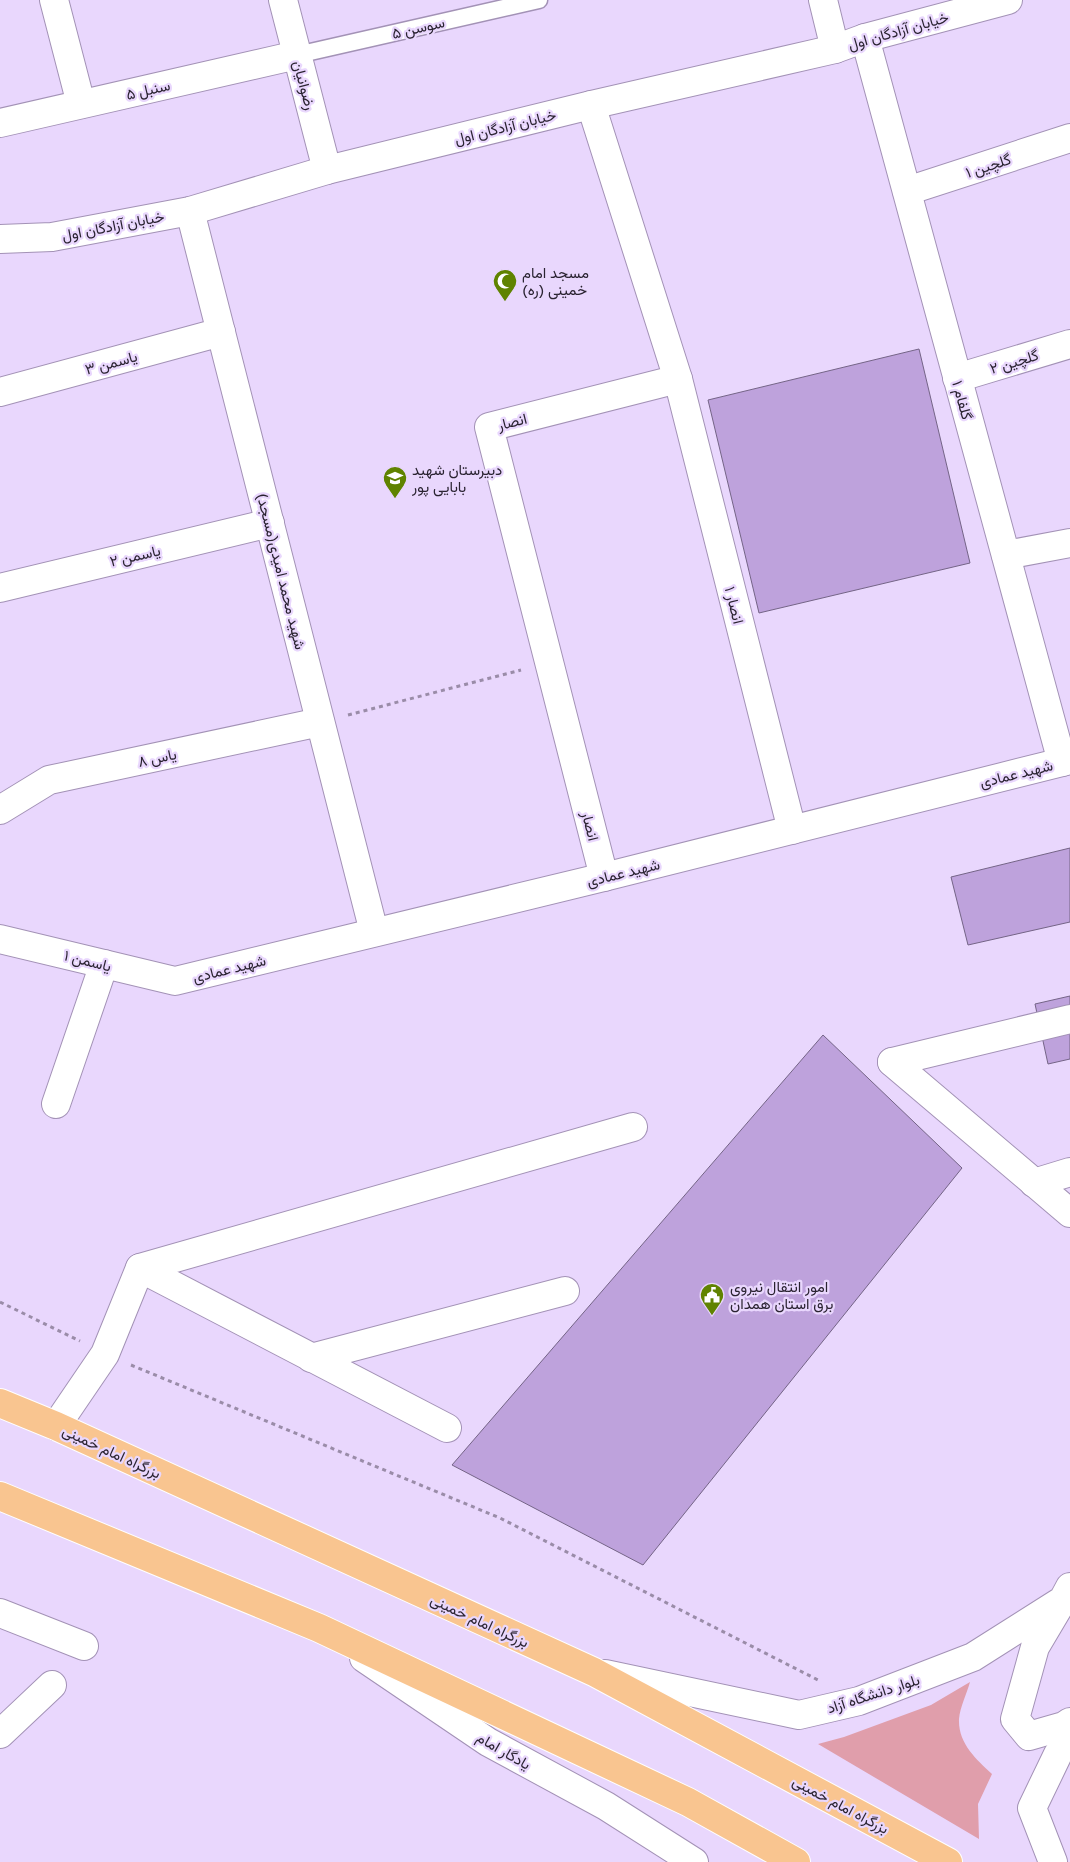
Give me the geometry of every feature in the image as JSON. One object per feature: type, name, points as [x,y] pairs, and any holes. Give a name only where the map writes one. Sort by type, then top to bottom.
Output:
[{"type":"highway","name":"بزرگراه امام خمینی","points":[[0,1403],[56,1426],[594,1672],[948,1862]]},
{"type":"highway","points":[[0,1496],[319,1628],[688,1802],[796,1862]]},
{"type":"street","points":[[54,0],[80,104]]},
{"type":"street","name":"رضوانیان","points":[[283,0],[327,170]]},
{"type":"street","points":[[823,0],[834,49]]},
{"type":"street","name":"خیابان آزادگان اول","points":[[0,239],[52,237],[190,211],[327,170],[591,105],[834,49],[865,38],[1008,0]]},
{"type":"street","name":"گلفام ۱","points":[[865,38],[1006,555],[1066,761]]},
{"type":"street","name":"سنبل ۵","points":[[0,123],[296,55]]},
{"type":"street","points":[[591,105],[678,379]]},
{"type":"street","name":"گلچین ۱","points":[[906,191],[1070,138]]},
{"type":"street","name":"(مسجد)شهید محمد امیدی","points":[[190,211],[374,932]]},
{"type":"street","name":"یاسمن ۳","points":[[0,392],[221,332]]},
{"type":"street","name":"گلچین ۲","points":[[957,378],[1070,344]]},
{"type":"street","name":"انصار","points":[[604,877],[489,427],[678,379]]},
{"type":"street","name":"انصار ۱","points":[[678,379],[792,830]]},
{"type":"street","name":"یاسمن ۲","points":[[0,588],[270,523]]},
{"type":"street","points":[[1006,555],[1070,542]]},
{"type":"street","name":"یاس ۸","points":[[0,810],[49,780],[320,722]]},
{"type":"street","name":"شهید عمادی","points":[[175,981],[604,877],[1066,761]]},
{"type":"street","name":"یاسمن ۱","points":[[0,939],[175,981]]},
{"type":"street","points":[[56,1104],[104,964]]},
{"type":"street","points":[[1070,1019],[892,1062],[1070,1213]]},
{"type":"street","points":[[140,1268],[633,1128]]},
{"type":"street","points":[[1034,1183],[1070,1172]]},
{"type":"street","points":[[56,1426],[105,1354],[140,1268]]},
{"type":"street","points":[[140,1268],[447,1428]]},
{"type":"street","points":[[312,1358],[565,1291]]},
{"type":"street","points":[[1066,1593],[1035,1646],[1015,1719],[1029,1736],[1064,1726],[1070,1722]]},
{"type":"street","name":"بلوار دانشگاه آزاد","points":[[594,1672],[799,1715],[859,1701],[973,1658],[1066,1593]]},
{"type":"street","points":[[0,1614],[84,1646]]},
{"type":"street","name":"یادگار امام","points":[[319,1628],[488,1742],[606,1806],[694,1862]]},
{"type":"street","points":[[0,1734],[52,1685]]},
{"type":"street","points":[[1053,1862],[1032,1808],[1058,1754],[1070,1740]]},
{"type":"lane","name":"سوسن ۵","points":[[296,55],[539,0]]},
{"type":"path","points":[[320,722],[550,663]]},
{"type":"path","points":[[0,1302],[105,1354],[500,1518],[859,1701]]},
{"type":"shaded area","points":[[970,1682],[961,1710],[959,1728],[969,1750],[992,1774],[978,1804],[979,1839],[818,1744],[844,1737],[931,1705]]},
{"type":"building","points":[[919,349],[970,563],[759,613],[708,400]]},
{"type":"building","points":[[1070,848],[1070,922],[968,945],[951,877]]},
{"type":"building","points":[[1070,996],[1070,1059],[1048,1064],[1035,1004]]},
{"type":"building","name":"امور انتقال نیروی برق استان همدان","points":[[823,1035],[962,1168],[643,1565],[452,1465]]},
{"type":"place","name":"مسجد امام خمینی (ره)","points":[[505,302]]},
{"type":"place","name":"دبیرستان شهید بابایی پور","points":[[395,499]]},
{"type":"place","name":"امور انتقال نیروی برق استان همدان","points":[[712,1316]]}]
